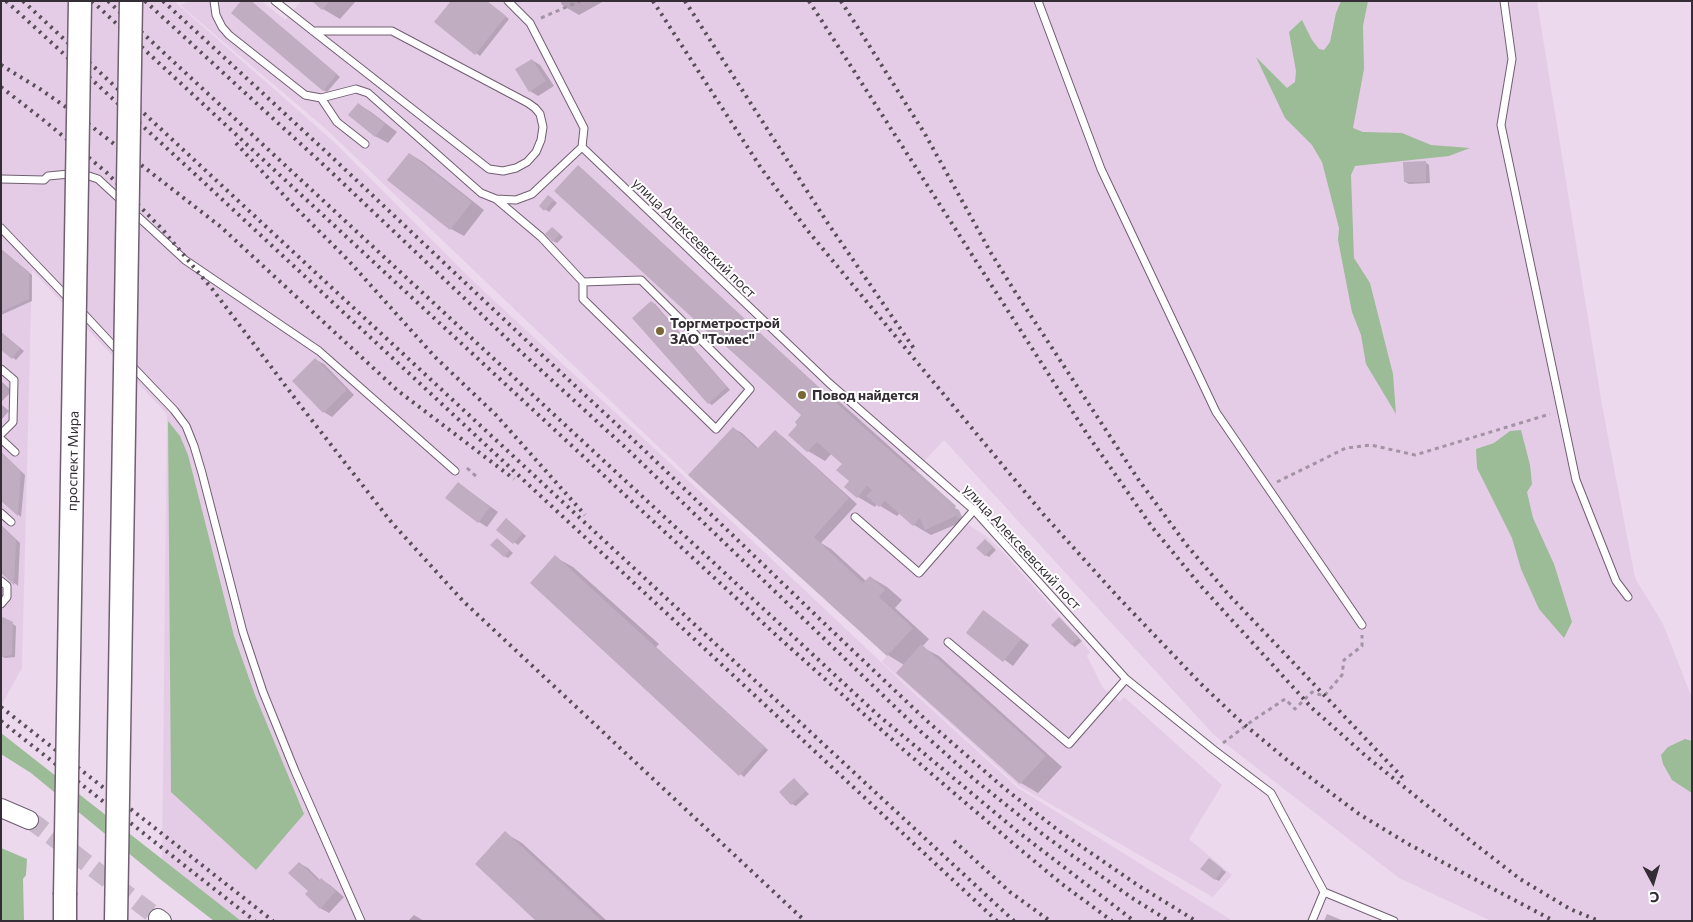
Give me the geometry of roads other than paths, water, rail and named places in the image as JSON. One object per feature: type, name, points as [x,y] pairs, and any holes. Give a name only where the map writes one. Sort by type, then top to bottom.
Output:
[{"type":"main road","name":"проспект Мира","points":[[65,921],[80,1]]},
{"type":"main road","points":[[116,921],[131,1]]},
{"type":"street","points":[[1,808],[29,820]]},
{"type":"lane","points":[[214,1],[216,15],[229,36],[305,95],[321,98],[356,89],[368,93],[481,193],[496,199],[516,200],[532,194],[582,147],[584,128],[530,23],[508,1]]},
{"type":"lane","points":[[275,1],[313,31],[490,169],[503,171],[516,168],[527,162],[536,152],[542,140],[543,127],[540,114],[528,103],[392,31],[313,31]]},
{"type":"lane","points":[[1038,1],[1101,169],[1216,412],[1362,625]]},
{"type":"lane","points":[[1504,1],[1512,59],[1501,125],[1576,480],[1616,581],[1628,597]]},
{"type":"lane","points":[[321,98],[337,122],[364,144]]},
{"type":"lane","name":"улица Алексеевский пост","points":[[582,147],[829,384],[974,510],[1126,679],[1271,793],[1324,892]]},
{"type":"lane","points":[[1,179],[44,180],[48,176],[80,173],[98,179],[185,260],[319,351],[455,471]]},
{"type":"lane","points":[[496,199],[541,238],[582,282],[583,299],[716,429],[750,389],[641,280],[582,282]]},
{"type":"lane","points":[[1,228],[174,410],[186,426],[202,473],[243,632],[263,692],[295,771],[361,921]]},
{"type":"lane","points":[[1,369],[14,380],[13,422],[1,434]]},
{"type":"lane","points":[[1,439],[15,452]]},
{"type":"lane","points":[[855,517],[919,573],[974,510]]},
{"type":"lane","points":[[1,513],[11,522]]},
{"type":"lane","points":[[1,581],[7,586],[7,597],[1,604]]},
{"type":"lane","points":[[948,642],[1069,744],[1126,679]]},
{"type":"lane","points":[[1312,921],[1324,892],[1394,921]]},
{"type":"tunnel","points":[[29,820],[158,918]]},
{"type":"railway","points":[[6,1],[196,175],[997,921]]},
{"type":"railway","points":[[23,1],[1014,921]]},
{"type":"railway","points":[[92,1],[776,635],[906,752],[1015,845],[1062,884],[1112,921]]},
{"type":"railway","points":[[108,1],[878,715],[1017,831],[1134,921]]},
{"type":"railway","points":[[145,1],[327,168],[520,351],[626,448],[919,730],[975,780],[1045,836],[1132,898],[1169,921]]},
{"type":"railway","points":[[163,1],[641,447],[927,721],[1004,788],[1059,831],[1139,886],[1196,921]]},
{"type":"railway","points":[[653,1],[761,168],[808,231],[1044,515],[1118,597],[1201,684],[1239,720],[1287,760],[1359,814],[1410,845],[1554,921]]},
{"type":"railway","points":[[685,1],[827,222],[915,350]]},
{"type":"railway","points":[[809,1],[1087,434],[1152,527],[1200,585],[1312,708],[1367,757],[1520,879],[1570,909],[1599,921]]},
{"type":"railway","points":[[841,1],[925,134],[1012,287],[1138,479],[1185,543],[1228,594],[1403,778]]},
{"type":"railway","points":[[1,65],[73,112],[221,227],[397,390],[514,479]]},
{"type":"railway","points":[[1,87],[106,172],[162,229],[213,290],[392,523],[463,601],[805,921]]},
{"type":"railway","points":[[236,143],[291,203],[348,260],[435,357],[496,415],[585,515]]},
{"type":"railway","points":[[1,707],[273,921]]},
{"type":"railway","points":[[1,721],[255,921]]},
{"type":"railway","points":[[954,841],[1010,892],[1050,921]]},
{"type":"place","name":"Торгметрострой ЗАО \"Томес\"","points":[[660,331]]},
{"type":"place","name":"Повод найдется","points":[[802,395]]}]
